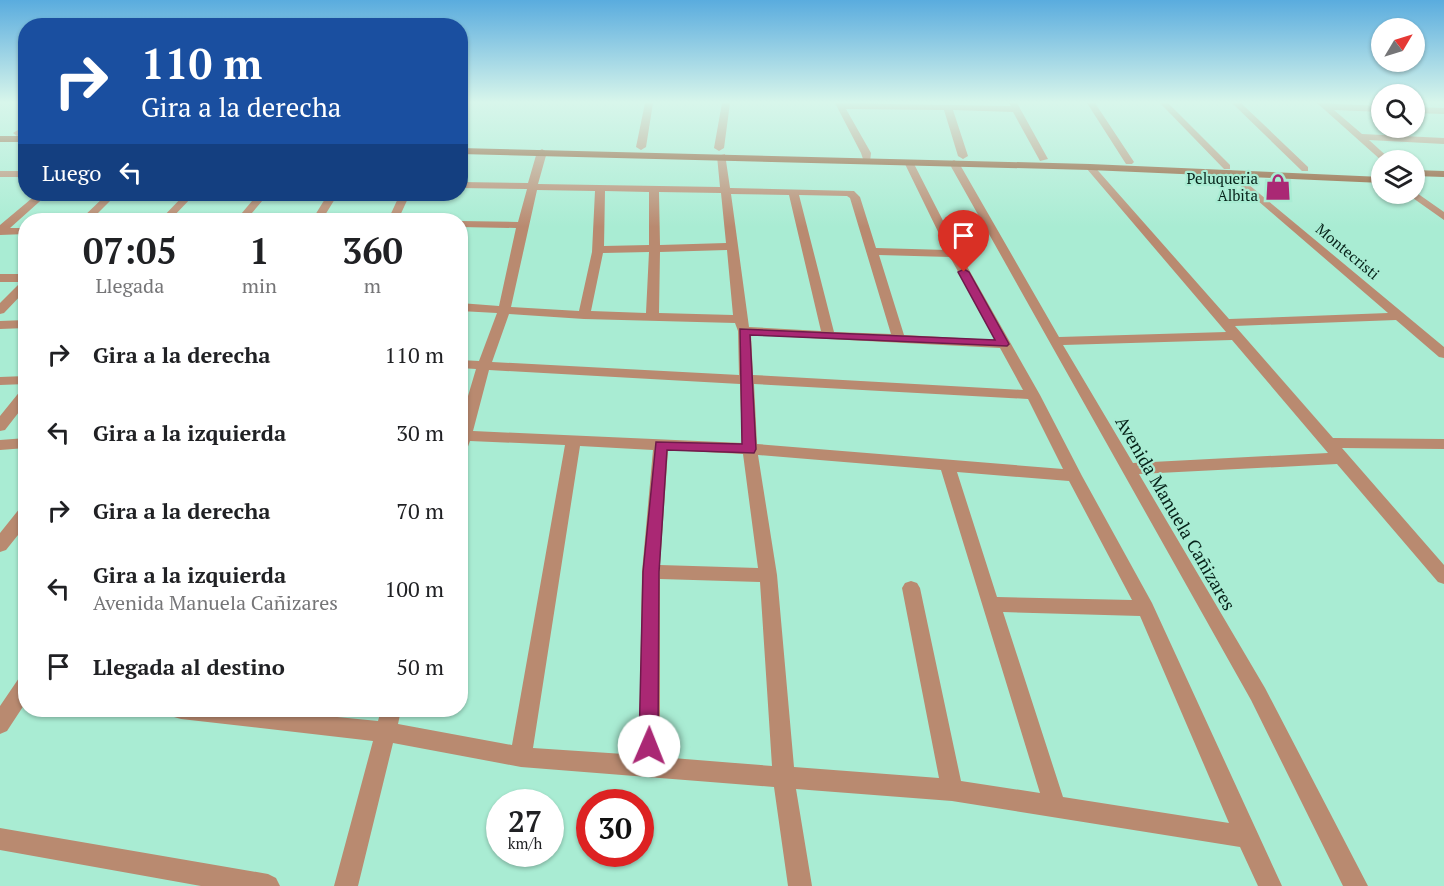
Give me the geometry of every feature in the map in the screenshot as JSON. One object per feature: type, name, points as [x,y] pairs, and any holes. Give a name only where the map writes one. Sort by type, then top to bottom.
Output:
[{"type":"main road","points":[[521,144],[866,157],[1129,162],[1371,179]]},
{"type":"main road","points":[[468,151],[721,152]]},
{"type":"main road","points":[[866,157],[909,162],[947,159],[1090,167],[1371,172]]},
{"type":"main road","points":[[1425,173],[1444,174]]},
{"type":"main road","points":[[1425,182],[1444,183]]},
{"type":"street","points":[[722,144],[742,325],[750,449],[768,575],[784,778],[800,886]]},
{"type":"street","points":[[860,144],[866,157]]},
{"type":"street","name":"Avenida Manuela Cañizares","points":[[947,144],[947,159],[1258,694],[1356,886]]},
{"type":"street","points":[[1035,144],[1043,159]]},
{"type":"street","points":[[1118,144],[1129,162]]},
{"type":"street","name":"Montecristi","points":[[1204,144],[1229,170],[1444,354]]},
{"type":"street","points":[[1279,144],[1305,169]]},
{"type":"street","points":[[468,418],[504,311],[531,186],[543,152]]},
{"type":"street","points":[[909,162],[954,254],[1033,395],[1146,608],[1270,886]]},
{"type":"street","points":[[1090,167],[1444,577]]},
{"type":"street","points":[[0,174],[18,174]]},
{"type":"street","points":[[0,186],[18,175]]},
{"type":"street","points":[[468,185],[850,193],[855,197],[899,339]]},
{"type":"street","points":[[584,315],[592,290],[599,250],[600,188]]},
{"type":"street","points":[[652,317],[655,290],[654,188]]},
{"type":"street","points":[[793,192],[828,334]]},
{"type":"street","points":[[21,213],[35,201]]},
{"type":"street","points":[[92,213],[105,201]]},
{"type":"street","points":[[171,213],[183,201]]},
{"type":"street","points":[[247,213],[257,201]]},
{"type":"street","points":[[1425,202],[1444,217]]},
{"type":"street","points":[[0,231],[18,216]]},
{"type":"street","points":[[468,224],[522,225]]},
{"type":"street","points":[[0,231],[18,231]]},
{"type":"street","points":[[599,250],[655,246],[732,246]]},
{"type":"street","points":[[871,251],[954,254]]},
{"type":"street","points":[[0,278],[18,278]]},
{"type":"street","points":[[0,310],[18,292]]},
{"type":"street","points":[[468,308],[652,317],[828,334],[1003,344]]},
{"type":"street","points":[[1225,323],[1401,316]]},
{"type":"street","points":[[0,325],[18,324]]},
{"type":"street","points":[[1054,341],[1236,336]]},
{"type":"street","points":[[468,364],[1033,395]]},
{"type":"street","points":[[0,381],[18,380]]},
{"type":"street","points":[[0,426],[18,403]]},
{"type":"street","points":[[468,435],[750,449],[1074,476]]},
{"type":"street","points":[[521,757],[573,441]]},
{"type":"street","points":[[1328,443],[1444,444]]},
{"type":"street","points":[[0,445],[18,444]]},
{"type":"street","points":[[648,767],[651,572],[661,445]]},
{"type":"street","points":[[1128,469],[1341,458]]},
{"type":"street","points":[[947,466],[1055,806]]},
{"type":"street","points":[[0,545],[18,522]]},
{"type":"street","points":[[651,572],[768,575]]},
{"type":"street","points":[[911,588],[952,790]]},
{"type":"street","points":[[991,604],[1146,608]]},
{"type":"street","points":[[0,724],[18,696]]},
{"type":"street","points":[[275,717],[385,732],[521,757],[952,790],[1247,837]]},
{"type":"street","points":[[346,886],[389,717]]},
{"type":"street","points":[[0,839],[268,886]]},
{"type":"place","name":"Peluqueria Albita","points":[[1278,187]]},
{"type":"route","points":[[649,746],[651,572],[661,445],[750,449],[744,331],[1003,344],[964,272]]}]
